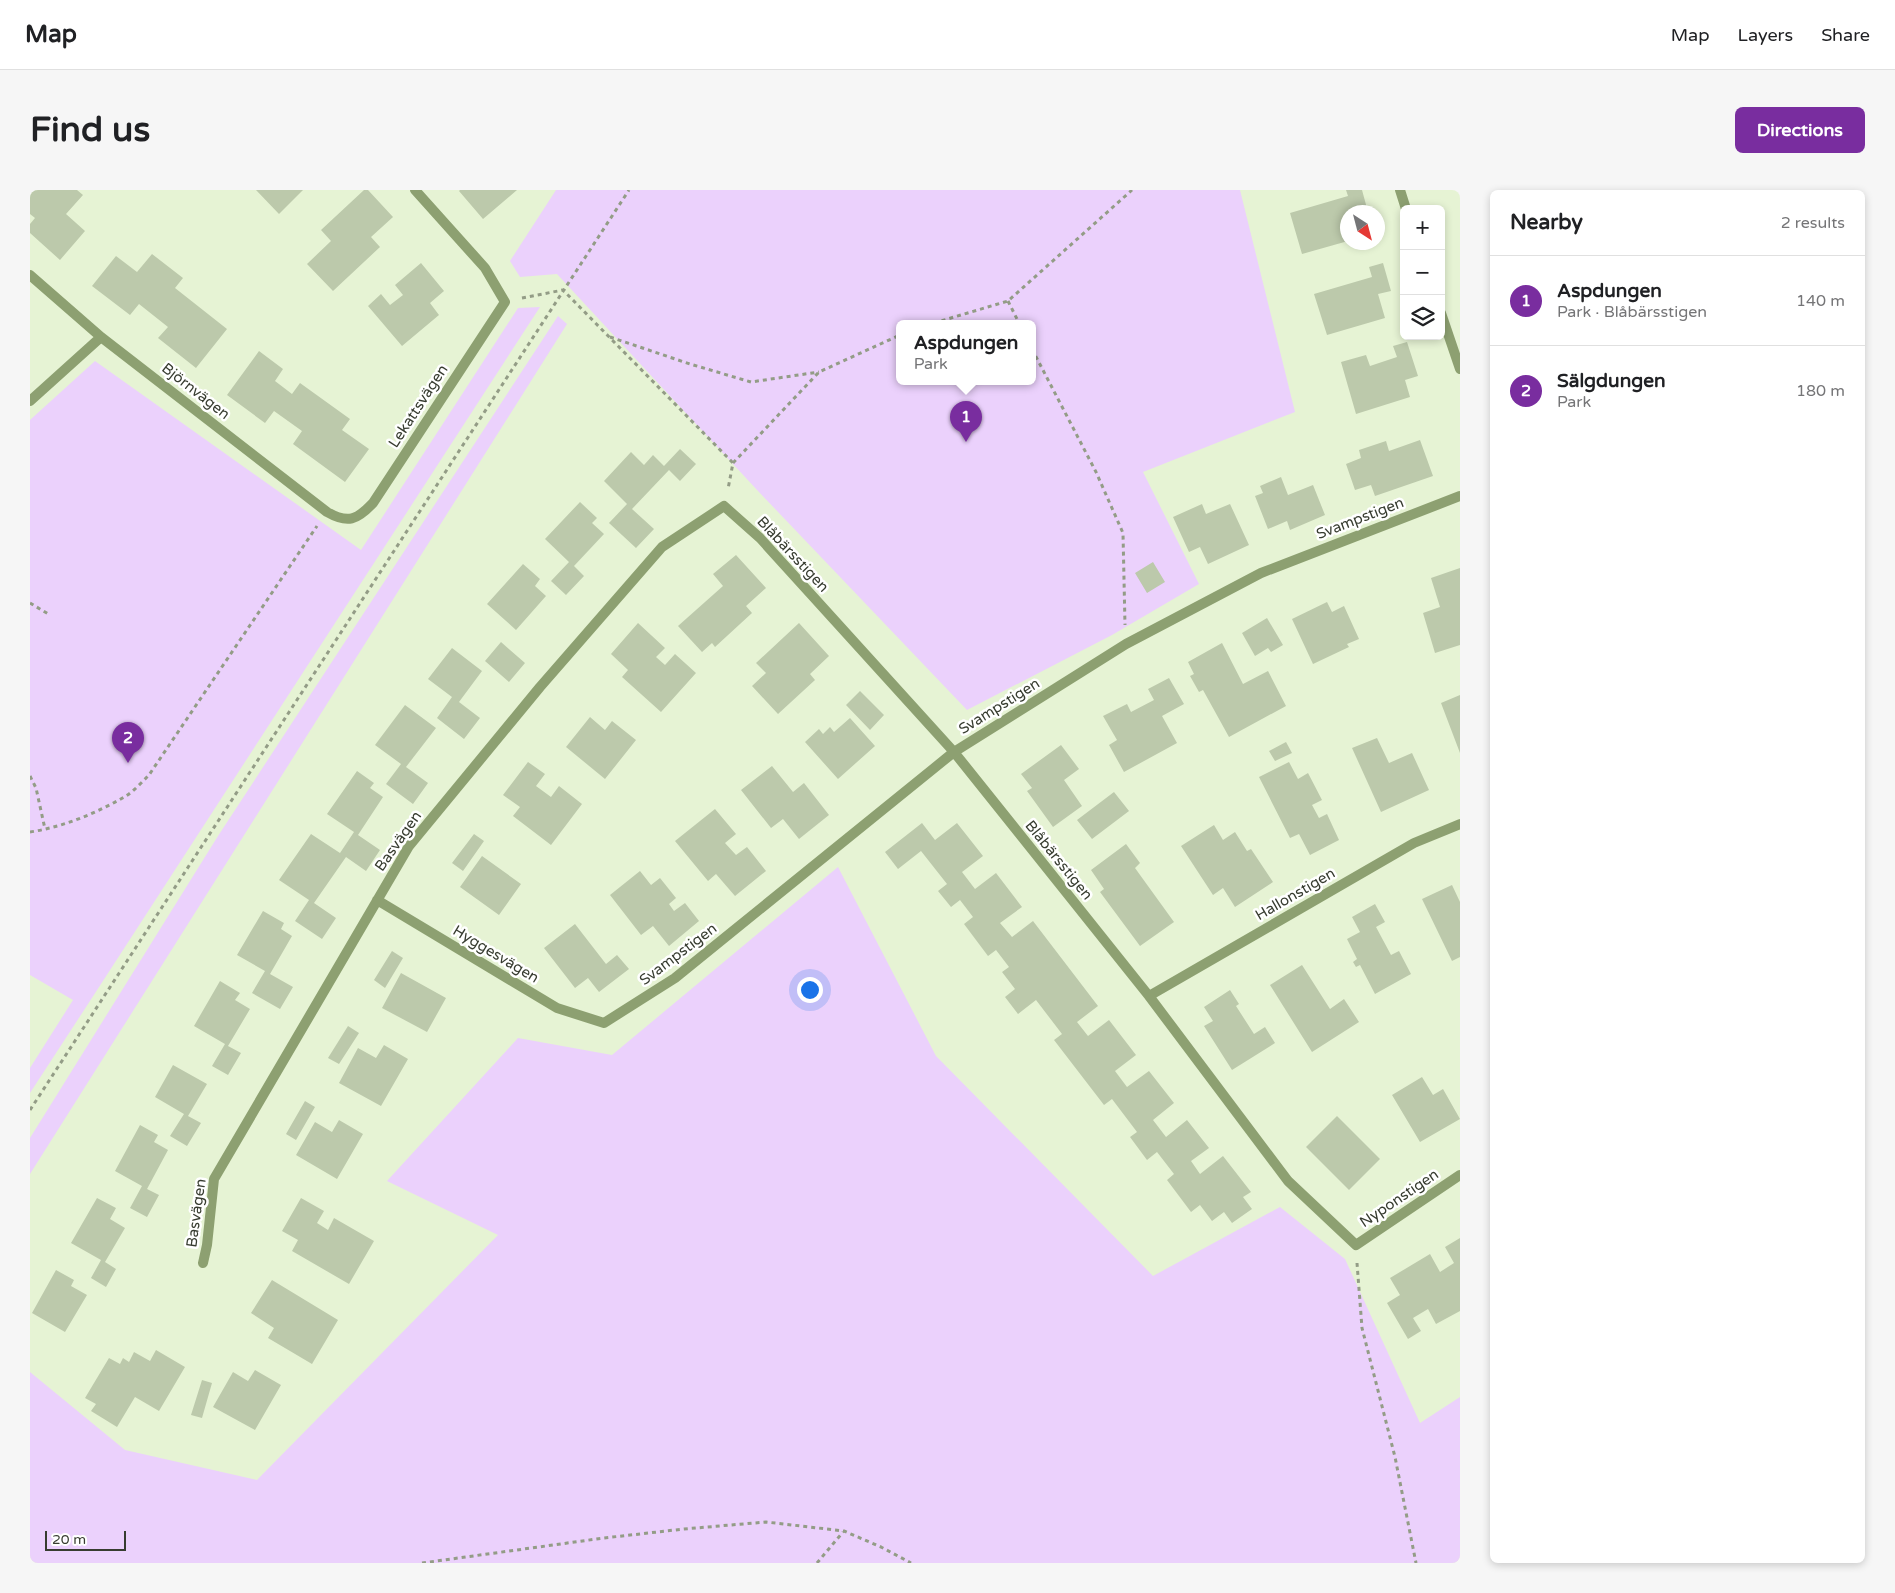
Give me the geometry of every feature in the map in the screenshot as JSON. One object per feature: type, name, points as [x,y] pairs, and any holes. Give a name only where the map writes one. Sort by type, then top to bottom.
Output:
[{"type":"street","points":[[415,190],[485,268],[505,302]]},
{"type":"street","points":[[1400,190],[1405,205]]},
{"type":"street","name":"Björnvägen","points":[[30,275],[101,337],[327,512],[339,518],[350,519]]},
{"type":"street","name":"Lekattsvägen","points":[[350,519],[364,513],[373,503],[505,302]]},
{"type":"street","points":[[1445,325],[1460,369]]},
{"type":"street","points":[[30,401],[101,337]]},
{"type":"street","name":"Svampstigen","points":[[604,1023],[675,978],[954,752],[1126,644],[1261,573],[1460,496]]},
{"type":"street","name":"Blåbärsstigen","points":[[724,506],[760,538],[954,752],[1149,996],[1288,1181],[1356,1245]]},
{"type":"street","name":"Basvägen","points":[[204,1263],[214,1179],[409,846],[540,687],[662,547],[724,506]]},
{"type":"street","name":"Hallonstigen","points":[[1149,996],[1414,843],[1460,824]]},
{"type":"street","name":"Hyggesvägen","points":[[377,900],[557,1008],[604,1023]]},
{"type":"street","name":"Nyponstigen","points":[[1356,1245],[1460,1175]]},
{"type":"path","points":[[30,1110],[629,190]]},
{"type":"path","points":[[945,320],[1008,302],[1132,190]]},
{"type":"path","points":[[505,302],[563,290]]},
{"type":"path","points":[[563,290],[733,463]]},
{"type":"path","points":[[1008,302],[1017,320]]},
{"type":"path","points":[[608,336],[690,364],[751,382],[819,372],[896,336]]},
{"type":"path","points":[[1036,357],[1096,472],[1123,533],[1126,644]]},
{"type":"path","points":[[724,506],[733,463],[819,372]]},
{"type":"path","points":[[30,832],[45,830],[76,819],[127,795],[149,775],[327,512]]},
{"type":"path","points":[[30,603],[50,615]]},
{"type":"path","points":[[30,776],[36,788],[45,830]]},
{"type":"path","points":[[1356,1245],[1362,1328],[1395,1457],[1416,1563]]},
{"type":"path","points":[[422,1563],[684,1528],[766,1522],[844,1531],[881,1547],[911,1563]]},
{"type":"path","points":[[817,1563],[844,1531]]},
{"type":"shaded area","points":[[556,190],[1240,190],[1295,412],[1143,472],[1199,584],[1112,635],[967,710],[758,491],[557,274],[520,277],[510,261]]},
{"type":"shaded area","points":[[540,307],[30,1093],[30,1068],[73,1000],[30,975],[30,420],[95,361],[361,550],[518,308]]},
{"type":"shaded area","points":[[558,316],[567,324],[30,1174],[30,1138],[218,836]]},
{"type":"shaded area","points":[[838,867],[936,1056],[1153,1276],[1280,1207],[1345,1259],[1420,1423],[1460,1397],[1460,1563],[30,1563],[30,1372],[125,1450],[257,1480],[498,1235],[387,1181],[518,1038],[612,1055]]},
{"type":"building","points":[[30,190],[77,190],[83,195],[66,214],[85,231],[60,260],[30,233],[30,224],[35,218],[30,214]]},
{"type":"building","points":[[256,190],[303,190],[279,214]]},
{"type":"building","points":[[364,190],[368,190],[393,217],[371,237],[380,247],[333,291],[307,264],[331,241],[321,230]]},
{"type":"building","points":[[460,190],[517,190],[483,219]]},
{"type":"building","points":[[1346,190],[1362,190],[1366,205],[1340,205],[1340,243],[1302,254],[1290,213],[1348,196]]},
{"type":"building","points":[[152,254],[183,278],[175,288],[227,329],[196,368],[158,338],[168,327],[139,304],[130,315],[92,286],[116,256],[137,272]]},
{"type":"building","points":[[421,263],[444,291],[430,303],[439,315],[402,346],[368,306],[381,294],[390,305],[403,295],[395,285]]},
{"type":"building","points":[[1383,263],[1391,291],[1378,294],[1385,318],[1327,335],[1314,294],[1372,277],[1369,267]]},
{"type":"building","points":[[1407,342],[1418,376],[1405,380],[1410,397],[1356,414],[1341,362],[1366,355],[1370,366],[1397,357],[1393,346]]},
{"type":"building","points":[[259,351],[283,369],[275,381],[292,394],[300,383],[350,419],[342,430],[369,449],[345,482],[293,444],[302,431],[274,411],[265,423],[227,395]]},
{"type":"building","points":[[1420,440],[1433,476],[1375,496],[1371,485],[1355,490],[1346,464],[1361,458],[1359,450],[1386,441],[1389,451]]},
{"type":"building","points":[[680,449],[696,464],[680,481],[669,470],[632,509],[654,529],[636,548],[609,523],[627,504],[604,481],[631,452],[644,465],[653,455],[664,466]]},
{"type":"building","points":[[1281,477],[1288,495],[1313,485],[1325,515],[1290,530],[1287,521],[1268,529],[1255,496],[1263,493],[1260,486]]},
{"type":"building","points":[[580,502],[597,518],[592,523],[604,534],[574,566],[584,576],[566,595],[551,581],[569,562],[545,539]]},
{"type":"building","points":[[1202,504],[1206,514],[1230,504],[1249,545],[1208,564],[1200,547],[1189,552],[1173,517]]},
{"type":"building","points":[[736,555],[766,588],[746,606],[752,613],[715,647],[712,643],[702,652],[678,626],[723,586],[713,574]]},
{"type":"building","points":[[1153,562],[1165,582],[1147,593],[1135,573]]},
{"type":"building","points":[[523,564],[540,579],[535,586],[546,596],[516,630],[487,604]]},
{"type":"building","points":[[1460,568],[1460,645],[1435,653],[1423,613],[1440,607],[1431,578]]},
{"type":"building","points":[[1327,602],[1332,612],[1344,606],[1359,639],[1347,644],[1349,647],[1313,664],[1292,619]]},
{"type":"building","points":[[1267,618],[1283,645],[1271,652],[1268,648],[1255,656],[1242,633]]},
{"type":"building","points":[[638,623],[665,648],[656,657],[665,665],[675,654],[696,673],[661,712],[622,677],[628,670],[611,654]]},
{"type":"building","points":[[799,623],[829,656],[810,674],[815,680],[778,714],[752,686],[766,673],[756,663]]},
{"type":"building","points":[[501,642],[525,663],[509,682],[485,661]]},
{"type":"building","points":[[1222,643],[1243,684],[1268,671],[1286,706],[1229,737],[1203,690],[1199,692],[1190,676],[1194,674],[1188,662]]},
{"type":"building","points":[[452,648],[482,671],[459,702],[480,718],[464,739],[437,718],[452,697],[428,679]]},
{"type":"building","points":[[1169,678],[1184,704],[1162,716],[1177,743],[1124,772],[1109,745],[1117,740],[1103,716],[1127,704],[1131,712],[1154,700],[1148,689]]},
{"type":"building","points":[[860,691],[884,715],[870,730],[846,705]]},
{"type":"building","points":[[1460,695],[1460,753],[1441,703]]},
{"type":"building","points":[[405,705],[436,728],[406,767],[428,783],[413,804],[386,784],[401,764],[375,745]]},
{"type":"building","points":[[590,717],[605,730],[612,721],[636,740],[605,779],[566,747]]},
{"type":"building","points":[[850,718],[875,746],[838,779],[805,742],[819,729],[823,734],[830,727],[834,732]]},
{"type":"building","points":[[1377,738],[1389,763],[1412,753],[1429,790],[1381,812],[1352,748]]},
{"type":"building","points":[[1286,742],[1292,753],[1275,761],[1269,751]]},
{"type":"building","points":[[1061,745],[1079,769],[1064,780],[1082,806],[1053,827],[1027,791],[1032,788],[1021,774]]},
{"type":"building","points":[[528,762],[545,774],[536,786],[551,797],[559,786],[582,804],[551,845],[513,816],[520,807],[503,795]]},
{"type":"building","points":[[1289,762],[1298,779],[1308,773],[1322,800],[1312,805],[1319,818],[1327,814],[1339,840],[1310,855],[1299,834],[1290,838],[1259,777]]},
{"type":"building","points":[[772,766],[793,792],[804,783],[829,815],[799,839],[783,819],[771,828],[741,790]]},
{"type":"building","points":[[357,771],[374,783],[370,788],[383,797],[358,835],[380,850],[366,871],[346,857],[314,903],[336,918],[322,939],[295,921],[309,900],[279,880],[311,834],[340,853],[354,832],[327,814]]},
{"type":"building","points":[[1114,792],[1129,811],[1092,839],[1077,820]]},
{"type":"building","points":[[715,809],[736,834],[725,843],[736,855],[747,847],[766,871],[735,896],[716,874],[708,881],[675,841]]},
{"type":"building","points":[[922,823],[935,840],[957,823],[983,856],[962,872],[975,889],[996,873],[1022,907],[1000,923],[1012,937],[1033,921],[1098,1006],[1077,1022],[1088,1036],[1109,1020],[1136,1055],[1115,1071],[1127,1087],[1149,1071],[1174,1103],[1153,1120],[1166,1137],[1187,1120],[1209,1148],[1191,1161],[1200,1174],[1223,1156],[1251,1192],[1243,1197],[1252,1209],[1232,1223],[1224,1212],[1212,1221],[1200,1205],[1191,1212],[1167,1180],[1174,1174],[1157,1152],[1147,1160],[1130,1137],[1137,1132],[1112,1099],[1104,1105],[1054,1040],[1062,1034],[1036,1000],[1018,1014],[1005,997],[1015,989],[1002,972],[1009,967],[996,950],[988,956],[964,924],[973,917],[960,900],[951,907],[938,891],[947,884],[921,851],[898,869],[885,852]]},
{"type":"building","points":[[1214,825],[1223,840],[1235,832],[1247,851],[1251,849],[1273,882],[1235,907],[1223,888],[1213,895],[1181,846]]},
{"type":"building","points":[[474,834],[484,841],[463,871],[452,863]]},
{"type":"building","points":[[1126,844],[1140,863],[1135,868],[1174,922],[1140,946],[1100,892],[1104,889],[1091,870]]},
{"type":"building","points":[[482,856],[521,884],[499,915],[460,887]]},
{"type":"building","points":[[640,871],[651,885],[660,878],[676,898],[669,904],[674,911],[685,903],[699,921],[669,946],[653,926],[641,935],[610,895]]},
{"type":"building","points":[[1452,885],[1460,902],[1460,957],[1452,961],[1422,899]]},
{"type":"building","points":[[1375,904],[1385,922],[1376,927],[1391,955],[1399,951],[1411,974],[1375,994],[1360,965],[1356,967],[1353,962],[1357,959],[1347,939],[1360,932],[1352,917]]},
{"type":"building","points":[[263,911],[284,923],[281,929],[292,936],[270,974],[293,987],[280,1009],[252,993],[265,971],[237,955]]},
{"type":"building","points":[[575,924],[606,964],[617,955],[629,969],[599,992],[588,978],[575,988],[544,948]]},
{"type":"building","points":[[392,951],[403,958],[385,988],[374,980]]},
{"type":"building","points":[[1302,965],[1330,1009],[1344,999],[1359,1022],[1312,1052],[1270,985]]},
{"type":"building","points":[[401,973],[446,998],[427,1032],[382,1008]]},
{"type":"building","points":[[220,981],[240,993],[235,1000],[250,1009],[228,1046],[241,1053],[228,1075],[212,1066],[225,1044],[194,1026]]},
{"type":"building","points":[[1230,990],[1239,1004],[1236,1006],[1254,1034],[1265,1027],[1275,1043],[1232,1070],[1204,1026],[1213,1021],[1204,1007]]},
{"type":"building","points":[[348,1026],[359,1033],[339,1064],[328,1058]]},
{"type":"building","points":[[384,1045],[408,1059],[381,1106],[339,1083],[358,1048],[376,1058]]},
{"type":"building","points":[[173,1065],[207,1084],[188,1116],[201,1123],[187,1146],[170,1136],[184,1114],[155,1097]]},
{"type":"building","points":[[1422,1077],[1433,1095],[1443,1089],[1460,1119],[1420,1142],[1392,1095]]},
{"type":"building","points":[[305,1101],[315,1107],[296,1140],[286,1134]]},
{"type":"building","points":[[1337,1116],[1380,1159],[1349,1190],[1306,1147]]},
{"type":"building","points":[[339,1120],[363,1134],[337,1179],[296,1155],[315,1122],[332,1132]]},
{"type":"building","points":[[140,1125],[158,1135],[154,1142],[168,1150],[147,1189],[159,1195],[147,1217],[130,1208],[142,1186],[115,1171]]},
{"type":"building","points":[[97,1198],[116,1208],[110,1219],[125,1228],[105,1262],[116,1269],[106,1287],[91,1278],[101,1260],[71,1243]]},
{"type":"building","points":[[301,1198],[324,1211],[317,1223],[328,1230],[334,1218],[374,1241],[349,1284],[292,1251],[298,1240],[282,1231]]},
{"type":"building","points":[[1460,1238],[1460,1311],[1436,1324],[1428,1309],[1413,1318],[1421,1331],[1408,1339],[1387,1303],[1400,1295],[1390,1278],[1430,1254],[1440,1272],[1454,1263],[1445,1247]]},
{"type":"building","points":[[56,1270],[74,1280],[71,1286],[87,1295],[65,1332],[32,1313]]},
{"type":"building","points":[[272,1280],[338,1320],[312,1364],[268,1338],[274,1328],[251,1313]]},
{"type":"building","points":[[156,1350],[185,1367],[159,1411],[135,1397],[117,1427],[91,1411],[96,1404],[85,1398],[109,1358],[120,1364],[123,1358],[129,1362],[134,1352],[150,1361]]},
{"type":"building","points":[[255,1370],[281,1385],[255,1430],[213,1407],[233,1372],[248,1381]]},
{"type":"building","points":[[202,1380],[212,1383],[202,1418],[191,1415]]},
{"type":"place","name":"Aspdungen","points":[[966,442]]},
{"type":"place","name":"Sälgdungen","points":[[128,763]]}]
